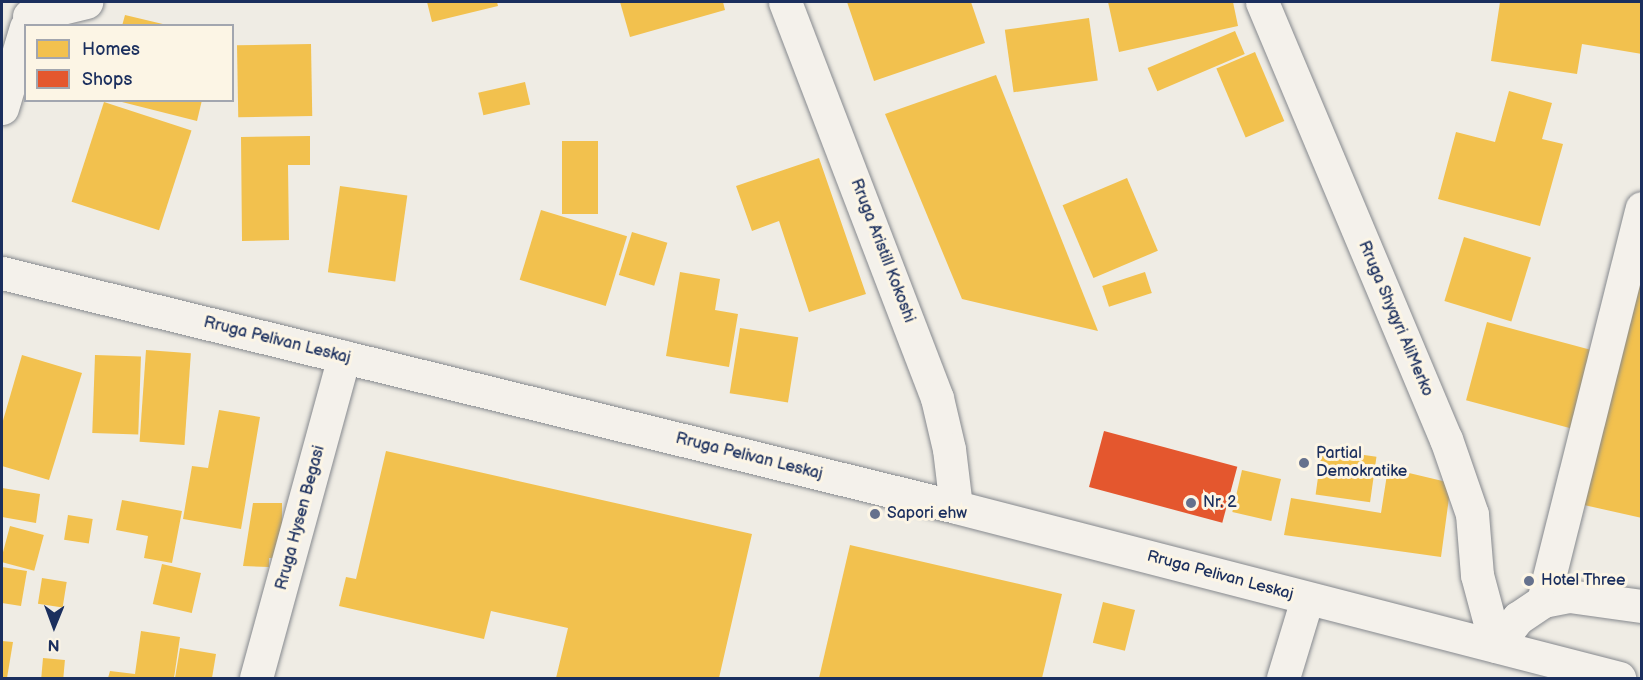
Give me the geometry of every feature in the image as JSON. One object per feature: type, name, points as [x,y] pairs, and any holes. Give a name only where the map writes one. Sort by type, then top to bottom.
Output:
[{"type":"street","points":[[28,18],[86,2]]},
{"type":"street","name":"Rruga Aristill Kokoshi","points":[[785,2],[937,398],[956,507]]},
{"type":"street","name":"Rruga Shyqyri AliMerko","points":[[1262,2],[1446,439],[1472,514],[1477,575],[1496,646]]},
{"type":"street","points":[[2,108],[24,32]]},
{"type":"street","points":[[1543,601],[1641,208]]},
{"type":"street","name":"Rruga Pelivan Leskaj","points":[[2,273],[956,507],[1619,678]]},
{"type":"street","name":"Rruga Hysen Begasi","points":[[256,678],[344,357]]},
{"type":"street","points":[[1496,646],[1518,618],[1543,601],[1569,596],[1641,606]]},
{"type":"street","points":[[1283,678],[1307,599]]},
{"type":"building: Homes","points":[[427,2],[497,2],[498,6],[432,22]]},
{"type":"building: Homes","points":[[620,2],[723,2],[725,10],[630,37]]},
{"type":"building: Homes","points":[[847,2],[971,2],[985,43],[874,81]]},
{"type":"building: Homes","points":[[1108,2],[1233,2],[1238,26],[1119,52]]},
{"type":"building: Homes","points":[[1500,2],[1642,2],[1642,54],[1582,44],[1577,74],[1491,61]]},
{"type":"building: Homes","points":[[125,15],[163,24],[123,24]]},
{"type":"building: Homes","points":[[1089,18],[1098,80],[1014,92],[1005,30]]},
{"type":"building: Homes","points":[[1235,31],[1245,54],[1157,91],[1148,68]]},
{"type":"building: Homes","points":[[311,44],[312,116],[238,117],[237,45]]},
{"type":"building: Homes","points":[[1255,52],[1284,121],[1246,137],[1216,68]]},
{"type":"building: Homes","points":[[996,75],[1098,331],[962,299],[885,114]]},
{"type":"building: Homes","points":[[525,82],[530,104],[483,115],[478,93]]},
{"type":"building: Homes","points":[[1509,91],[1552,103],[1542,139],[1563,144],[1540,226],[1438,199],[1456,132],[1495,142]]},
{"type":"building: Homes","points":[[104,102],[191,130],[159,230],[72,202]]},
{"type":"building: Homes","points":[[122,102],[202,102],[197,121]]},
{"type":"building: Homes","points":[[310,136],[310,165],[288,165],[289,240],[242,241],[241,137]]},
{"type":"building: Homes","points":[[562,141],[598,141],[598,214],[562,214]]},
{"type":"building: Homes","points":[[819,158],[866,294],[809,312],[779,221],[752,231],[736,186]]},
{"type":"building: Homes","points":[[1127,178],[1158,251],[1093,278],[1063,205]]},
{"type":"building: Homes","points":[[340,186],[407,195],[395,282],[328,272]]},
{"type":"building: Homes","points":[[541,210],[627,236],[606,306],[520,280]]},
{"type":"building: Homes","points":[[632,232],[667,243],[654,286],[619,275]]},
{"type":"building: Homes","points":[[1464,237],[1531,257],[1511,322],[1444,301]]},
{"type":"building: Homes","points":[[1642,253],[1642,518],[1584,505]]},
{"type":"building: Homes","points":[[680,272],[720,279],[715,310],[738,314],[729,367],[666,356]]},
{"type":"building: Homes","points":[[1145,272],[1152,293],[1109,307],[1102,286]]},
{"type":"building: Homes","points":[[1487,322],[1593,350],[1572,429],[1466,400]]},
{"type":"building: Homes","points":[[740,328],[798,337],[788,402],[730,393]]},
{"type":"building: Homes","points":[[146,350],[191,353],[184,445],[140,442]]},
{"type":"building: Homes","points":[[22,355],[82,373],[49,480],[2,466],[2,424]]},
{"type":"building: Homes","points":[[95,355],[141,357],[138,435],[92,433]]},
{"type":"building: Homes","points":[[219,410],[260,417],[241,529],[183,519],[192,466],[208,468]]},
{"type":"building: Homes","points":[[1322,449],[1376,457],[1370,502],[1316,495]]},
{"type":"building: Homes","points":[[386,451],[752,534],[719,678],[556,678],[568,628],[491,611],[484,639],[339,606],[346,577],[356,579]]},
{"type":"building: Homes","points":[[1388,468],[1451,483],[1441,557],[1284,535],[1291,498],[1381,513]]},
{"type":"building: Homes","points":[[1242,470],[1281,479],[1271,521],[1232,512]]},
{"type":"building: Homes","points":[[2,488],[40,494],[36,523],[2,517]]},
{"type":"building: Homes","points":[[122,500],[182,511],[172,563],[144,558],[148,536],[116,530]]},
{"type":"building: Homes","points":[[253,503],[282,503],[282,558],[269,558],[269,567],[243,566]]},
{"type":"building: Homes","points":[[68,515],[93,519],[89,544],[64,540]]},
{"type":"building: Homes","points":[[10,526],[44,535],[34,571],[2,562]]},
{"type":"building: Homes","points":[[850,545],[1062,594],[1042,678],[819,678]]},
{"type":"building: Homes","points":[[162,564],[201,573],[192,613],[153,604]]},
{"type":"building: Homes","points":[[2,567],[27,571],[21,606],[2,603]]},
{"type":"building: Homes","points":[[42,578],[67,582],[63,608],[38,604]]},
{"type":"building: Homes","points":[[1103,602],[1135,610],[1125,651],[1093,643]]},
{"type":"building: Homes","points":[[141,631],[180,637],[174,678],[108,678],[110,671],[135,674]]},
{"type":"building: Homes","points":[[2,641],[13,642],[7,678],[2,678]]},
{"type":"building: Homes","points":[[180,648],[216,654],[212,678],[175,678]]},
{"type":"building: Homes","points":[[43,658],[65,660],[63,678],[41,678]]},
{"type":"building: Shops","points":[[1104,431],[1237,467],[1222,523],[1089,487]]},
{"type":"place","name":"Partial Demokratike","points":[[1304,463]]},
{"type":"place","name":"Nr. 2","points":[[1191,503]]},
{"type":"place","name":"Sapori ehw","points":[[875,514]]},
{"type":"place","name":"Hotel Three","points":[[1529,581]]}]
